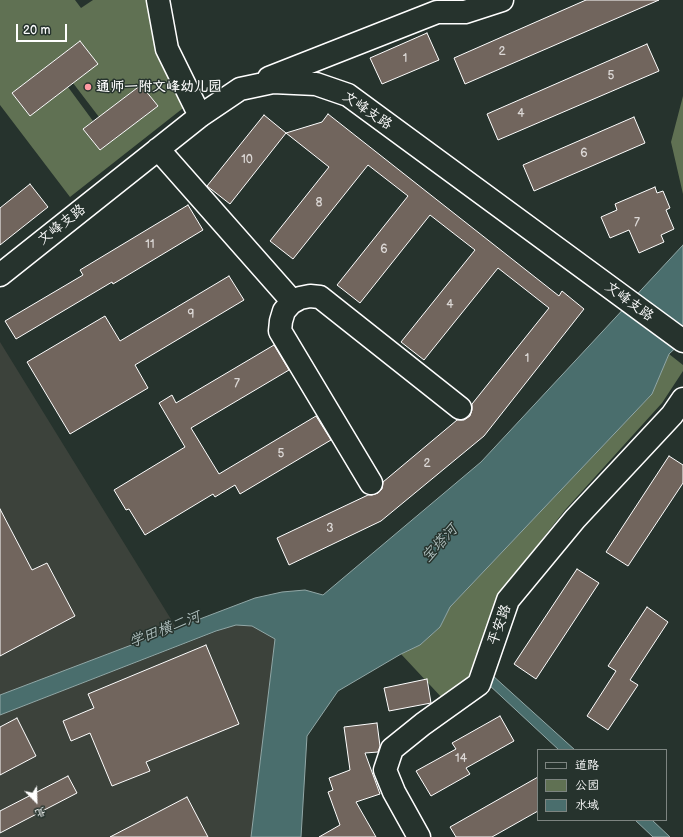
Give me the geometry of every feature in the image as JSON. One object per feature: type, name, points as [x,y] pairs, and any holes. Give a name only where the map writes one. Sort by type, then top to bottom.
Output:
[{"type":"street","points":[[158,0],[167,49],[200,116]]},
{"type":"street","points":[[240,89],[437,12],[466,12],[502,0]]},
{"type":"street","name":"文峰支路","points":[[0,274],[200,116],[240,89],[273,82],[316,84],[348,96],[683,341]]},
{"type":"street","points":[[158,149],[293,302]]},
{"type":"street","points":[[371,483],[280,331],[284,311],[293,302],[300,298],[310,296],[320,297],[460,408]]},
{"type":"street","name":"平安路","points":[[419,837],[394,792],[385,770],[392,749],[423,724],[479,684],[508,600],[575,519],[672,415],[683,399]]},
{"type":"shaded area","points":[[0,342],[177,629],[0,695]]},
{"type":"shaded area","points":[[236,624],[252,626],[275,639],[251,837],[0,837],[0,715]]},
{"type":"green space","name":"通师一附文峰幼儿园","points":[[0,0],[75,0],[81,8],[93,0],[151,0],[187,105],[70,197],[0,105]],"holes":[[[80,41],[98,64],[73,83],[99,117],[141,85],[158,106],[100,150],[83,129],[93,121],[68,87],[30,116],[12,93]]]},
{"type":"green space","points":[[683,96],[683,194],[671,142]]},
{"type":"green space","points":[[669,354],[683,365],[683,371],[662,403],[565,510],[497,597],[470,675],[444,700],[401,654],[420,645],[440,627],[450,607],[652,394]]},
{"type":"water","name":"宝塔河","points":[[683,245],[683,341],[669,354],[652,394],[450,607],[440,627],[420,645],[401,654],[338,691],[307,736],[301,837],[251,837],[275,639],[252,626],[236,625],[216,631],[0,715],[0,695],[255,598],[282,592],[305,590],[323,595],[481,462]]},
{"type":"water","points":[[492,675],[574,749],[558,749],[488,684]]},
{"type":"water","points":[[636,821],[653,821],[670,837],[653,837]]},
{"type":"building","points":[[586,0],[659,0],[465,84],[454,58]]},
{"type":"building","points":[[427,33],[439,60],[382,84],[370,58]]},
{"type":"building","points":[[80,41],[98,64],[30,116],[12,93]]},
{"type":"building","points":[[647,44],[659,71],[498,140],[487,114]]},
{"type":"building","points":[[141,85],[158,106],[100,150],[83,129]]},
{"type":"building","points":[[328,114],[559,296],[562,291],[584,309],[484,436],[381,521],[289,565],[277,538],[368,495],[378,493],[382,489],[383,482],[457,420],[464,420],[470,416],[472,404],[549,308],[498,268],[424,360],[401,342],[475,250],[430,215],[360,303],[337,285],[408,196],[368,165],[293,259],[270,241],[329,167],[286,133],[322,122]]},
{"type":"building","points":[[264,115],[286,133],[230,204],[207,186]]},
{"type":"building","points":[[634,117],[645,143],[534,191],[523,165]]},
{"type":"building","points":[[30,184],[48,207],[0,245],[0,208]]},
{"type":"building","points":[[655,187],[657,193],[663,191],[670,208],[666,210],[674,229],[661,235],[664,242],[639,253],[629,230],[610,238],[601,217],[617,210],[615,204]]},
{"type":"building","points":[[188,205],[203,230],[113,284],[112,282],[16,339],[5,321],[83,275],[80,270]]},
{"type":"building","points":[[229,276],[244,300],[135,365],[148,388],[70,434],[27,362],[105,316],[120,341]]},
{"type":"building","points":[[274,345],[289,370],[191,428],[219,474],[316,416],[331,440],[240,494],[235,485],[215,497],[213,494],[145,535],[129,509],[126,510],[114,490],[185,447],[159,403],[172,395],[176,403]]},
{"type":"building","points":[[669,456],[683,465],[683,483],[628,566],[606,552]]},
{"type":"building","points":[[0,509],[32,570],[47,563],[75,616],[0,656]]},
{"type":"building","points":[[577,569],[599,583],[536,679],[514,664]]},
{"type":"building","points":[[647,607],[668,622],[630,680],[638,685],[608,730],[587,716],[616,671],[608,666]]},
{"type":"building","points":[[206,645],[239,724],[146,762],[150,771],[112,786],[90,733],[71,741],[63,721],[94,708],[88,694]]},
{"type":"building","points":[[427,679],[431,703],[389,711],[384,688]]},
{"type":"building","points":[[500,716],[514,741],[466,768],[470,774],[431,796],[416,771],[456,749],[452,743]]},
{"type":"building","points":[[17,718],[36,756],[0,775],[0,727]]},
{"type":"building","points":[[377,723],[380,746],[378,752],[365,753],[380,794],[356,802],[376,837],[319,837],[340,825],[328,792],[333,790],[329,778],[350,770],[344,727]]},
{"type":"building","points":[[68,776],[77,793],[0,833],[0,811]]},
{"type":"building","points":[[537,778],[537,812],[492,837],[456,837],[450,827]]},
{"type":"building","points":[[187,797],[208,837],[110,837]]},
{"type":"place","name":"通师一附文峰幼儿园","points":[[88,87]]},
{"type":"water label","name":"学田横二河","points":[[165,630]]}]
